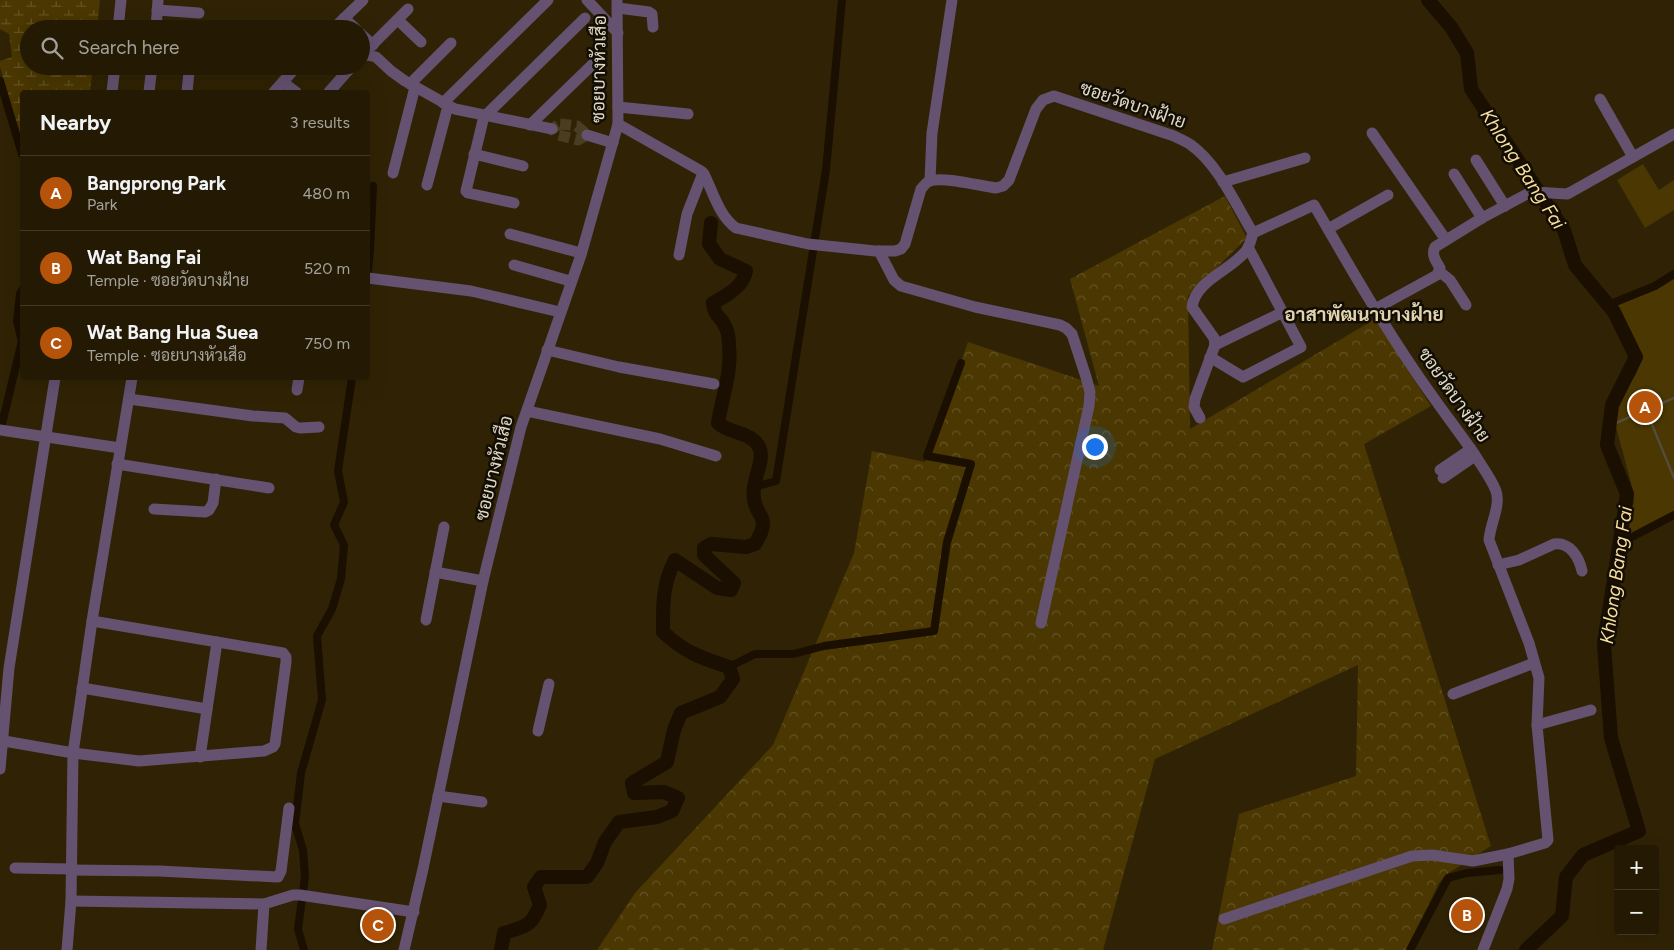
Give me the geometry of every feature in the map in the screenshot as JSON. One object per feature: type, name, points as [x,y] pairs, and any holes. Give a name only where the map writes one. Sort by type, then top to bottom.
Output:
[{"type":"street","points":[[119,20],[121,0]]},
{"type":"street","points":[[344,18],[363,0]]},
{"type":"street","points":[[427,185],[446,105],[548,0]]},
{"type":"street","points":[[587,0],[618,33]]},
{"type":"street","points":[[618,124],[696,167],[703,173],[723,215],[736,228],[808,244],[879,251],[901,249],[905,244],[921,188],[930,181],[932,133],[952,0]]},
{"type":"street","points":[[617,4],[649,12],[652,14],[652,27]]},
{"type":"street","name":"ซอยบางหัวเสือ","points":[[404,950],[414,912],[483,581],[521,428],[546,350],[581,252],[618,124],[617,4]]},
{"type":"street","points":[[157,20],[158,5],[199,14]]},
{"type":"street","points":[[370,48],[408,9]]},
{"type":"street","points":[[514,203],[468,193],[466,188],[484,116],[585,18]]},
{"type":"street","points":[[398,20],[421,42]]},
{"type":"street","points":[[370,42],[373,45]]},
{"type":"street","points":[[393,173],[413,86],[451,43]]},
{"type":"street","points":[[370,55],[376,56],[391,71],[413,86],[460,111],[552,129]]},
{"type":"street","points":[[530,125],[594,62]]},
{"type":"street","points":[[112,90],[114,75]]},
{"type":"street","points":[[150,90],[151,75]]},
{"type":"street","points":[[187,90],[189,75]]},
{"type":"street","points":[[276,90],[289,75]]},
{"type":"street","points":[[330,90],[341,75]]},
{"type":"street","points":[[283,82],[293,90]]},
{"type":"street","name":"ซอยวัดบางฝ้าย","points":[[930,181],[941,179],[996,188],[1003,186],[1009,180],[1036,109],[1043,100],[1054,96],[1174,136],[1190,144],[1204,156],[1223,182],[1253,232],[1314,205],[1375,309],[1491,480],[1497,493],[1489,540],[1529,643],[1539,678],[1537,726],[1548,840],[1508,854]]},
{"type":"street","points":[[1600,99],[1633,158]]},
{"type":"street","points":[[618,107],[688,114]]},
{"type":"street","points":[[1372,133],[1446,240]]},
{"type":"street","points":[[1466,305],[1450,280],[1440,272],[1433,252],[1436,247],[1520,197],[1535,192],[1567,194],[1674,134]]},
{"type":"street","points":[[587,135],[612,143]]},
{"type":"street","points":[[474,154],[523,166]]},
{"type":"street","points":[[1223,182],[1305,158]]},
{"type":"street","points":[[1476,160],[1505,206]]},
{"type":"street","points":[[679,255],[687,214],[703,173]]},
{"type":"street","points":[[1454,174],[1482,218]]},
{"type":"street","points":[[1328,229],[1388,195]]},
{"type":"street","points":[[1200,418],[1194,407],[1195,399],[1215,345],[1214,338],[1192,307],[1193,299],[1206,283],[1244,252],[1248,247],[1253,232]]},
{"type":"street","points":[[510,234],[581,252]]},
{"type":"street","points":[[1210,357],[1242,377],[1301,347],[1248,247]]},
{"type":"street","points":[[879,251],[894,280],[901,286],[975,307],[1060,325],[1072,334],[1090,392],[1089,406],[1041,623]]},
{"type":"street","points":[[514,266],[570,281]]},
{"type":"street","points":[[1375,309],[1431,279],[1440,272]]},
{"type":"street","points":[[371,278],[471,291],[560,312]]},
{"type":"street","points":[[1215,345],[1283,312]]},
{"type":"street","points":[[546,350],[619,367],[714,384]]},
{"type":"street","points":[[0,769],[10,668],[55,380]]},
{"type":"street","points":[[67,950],[71,901],[73,753],[92,621],[132,380]]},
{"type":"street","points":[[297,390],[299,380]]},
{"type":"street","points":[[129,399],[253,416],[285,418],[296,427],[319,427]]},
{"type":"street","points":[[526,411],[660,439],[716,456]]},
{"type":"street","points":[[3,430],[120,448]]},
{"type":"street","points":[[1441,474],[1473,453]]},
{"type":"street","points":[[117,464],[269,488]]},
{"type":"street","points":[[154,509],[205,512],[209,510],[212,503],[216,479]]},
{"type":"street","points":[[426,620],[444,527]]},
{"type":"street","points":[[1498,565],[1519,560],[1559,543],[1572,550],[1577,556],[1582,571]]},
{"type":"street","points":[[435,572],[483,581]]},
{"type":"street","points":[[4,741],[73,753],[139,761],[264,751],[273,747],[277,734],[286,656],[283,653],[92,621]]},
{"type":"street","points":[[200,757],[217,642]]},
{"type":"street","points":[[1453,694],[1534,663]]},
{"type":"street","points":[[538,731],[549,684]]},
{"type":"street","points":[[82,688],[207,709]]},
{"type":"street","points":[[1537,726],[1591,710]]},
{"type":"street","points":[[438,796],[482,802]]},
{"type":"street","points":[[15,868],[159,871],[278,877],[281,871],[289,808]]},
{"type":"street","points":[[1224,919],[1412,856],[1432,856],[1473,861],[1508,854],[1510,879],[1483,950]]},
{"type":"street","points":[[71,901],[264,904],[293,895],[300,895],[414,912]]},
{"type":"street","points":[[261,950],[264,904]]},
{"type":"green space","points":[[0,0],[100,0],[98,20],[20,20],[20,75],[92,75],[90,90],[20,90],[20,136],[0,67],[0,61],[12,57],[9,34],[0,29]]},
{"type":"green space","points":[[1643,164],[1659,190],[1674,180],[1674,210],[1645,228],[1617,180]]},
{"type":"green space","points":[[1225,196],[1247,238],[1188,296],[1190,429],[1375,319],[1431,406],[1364,444],[1491,846],[1447,874],[1439,883],[1406,950],[1212,950],[1239,814],[1356,776],[1358,665],[1155,759],[1103,950],[597,950],[635,893],[773,745],[854,553],[872,451],[925,462],[968,342],[1099,386],[1070,279]]},
{"type":"green space","points":[[1674,275],[1674,519],[1625,543],[1634,501],[1613,416],[1620,398],[1636,374],[1641,360],[1617,303]]},
{"type":"waterway","points":[[754,487],[776,481],[826,170],[842,0]]},
{"type":"waterway","name":"Khlong Bang Fai","points":[[1428,0],[1451,27],[1467,53],[1471,89],[1564,230],[1575,265],[1614,312],[1636,357],[1612,405],[1607,445],[1627,494],[1604,644],[1611,738],[1639,831],[1583,855],[1566,877],[1562,916],[1526,950]]},
{"type":"waterway","points":[[0,81],[20,147]]},
{"type":"waterway","points":[[370,249],[373,186]]},
{"type":"waterway","points":[[501,950],[504,933],[527,925],[534,918],[540,905],[534,887],[541,877],[587,877],[597,863],[605,842],[619,822],[657,817],[672,811],[678,798],[664,792],[634,793],[632,783],[667,762],[674,730],[681,713],[720,697],[733,679],[729,667],[693,654],[678,645],[663,632],[665,587],[675,560],[717,588],[731,590],[734,583],[704,555],[704,548],[711,544],[746,547],[755,544],[763,526],[754,496],[754,485],[761,459],[760,449],[754,440],[718,423],[730,356],[727,330],[716,314],[713,303],[729,294],[738,286],[742,282],[746,271],[720,259],[709,244],[711,223]]},
{"type":"waterway","points":[[1608,305],[1655,286],[1674,274]]},
{"type":"waterway","points":[[20,294],[17,321],[20,333]]},
{"type":"waterway","points":[[0,432],[20,349]]},
{"type":"waterway","points":[[729,667],[755,654],[793,654],[824,646],[934,631],[947,542],[971,464],[927,456],[961,363]]},
{"type":"waterway","points":[[304,950],[298,929],[305,877],[303,850],[295,824],[301,773],[322,700],[317,636],[332,609],[341,579],[344,545],[334,525],[344,502],[338,471],[352,380]]},
{"type":"waterway","points":[[1609,426],[1674,398]]},
{"type":"waterway","points":[[1646,410],[1674,478]]},
{"type":"waterway","points":[[1619,541],[1632,537],[1674,515]]},
{"type":"waterway","points":[[1410,950],[1448,878],[1467,873],[1500,870]]},
{"type":"tunnel","points":[[560,124],[577,126],[587,135],[578,140],[558,135],[552,129],[560,124]]},
{"type":"place","name":"Bangprong Park","points":[[1645,407]]},
{"type":"place","name":"Wat Bang Fai","points":[[1467,915]]},
{"type":"place","name":"Wat Bang Hua Suea","points":[[378,925]]},
{"type":"district","name":"อาสาพัฒนาบางฝ้าย","points":[[1364,314]]}]
